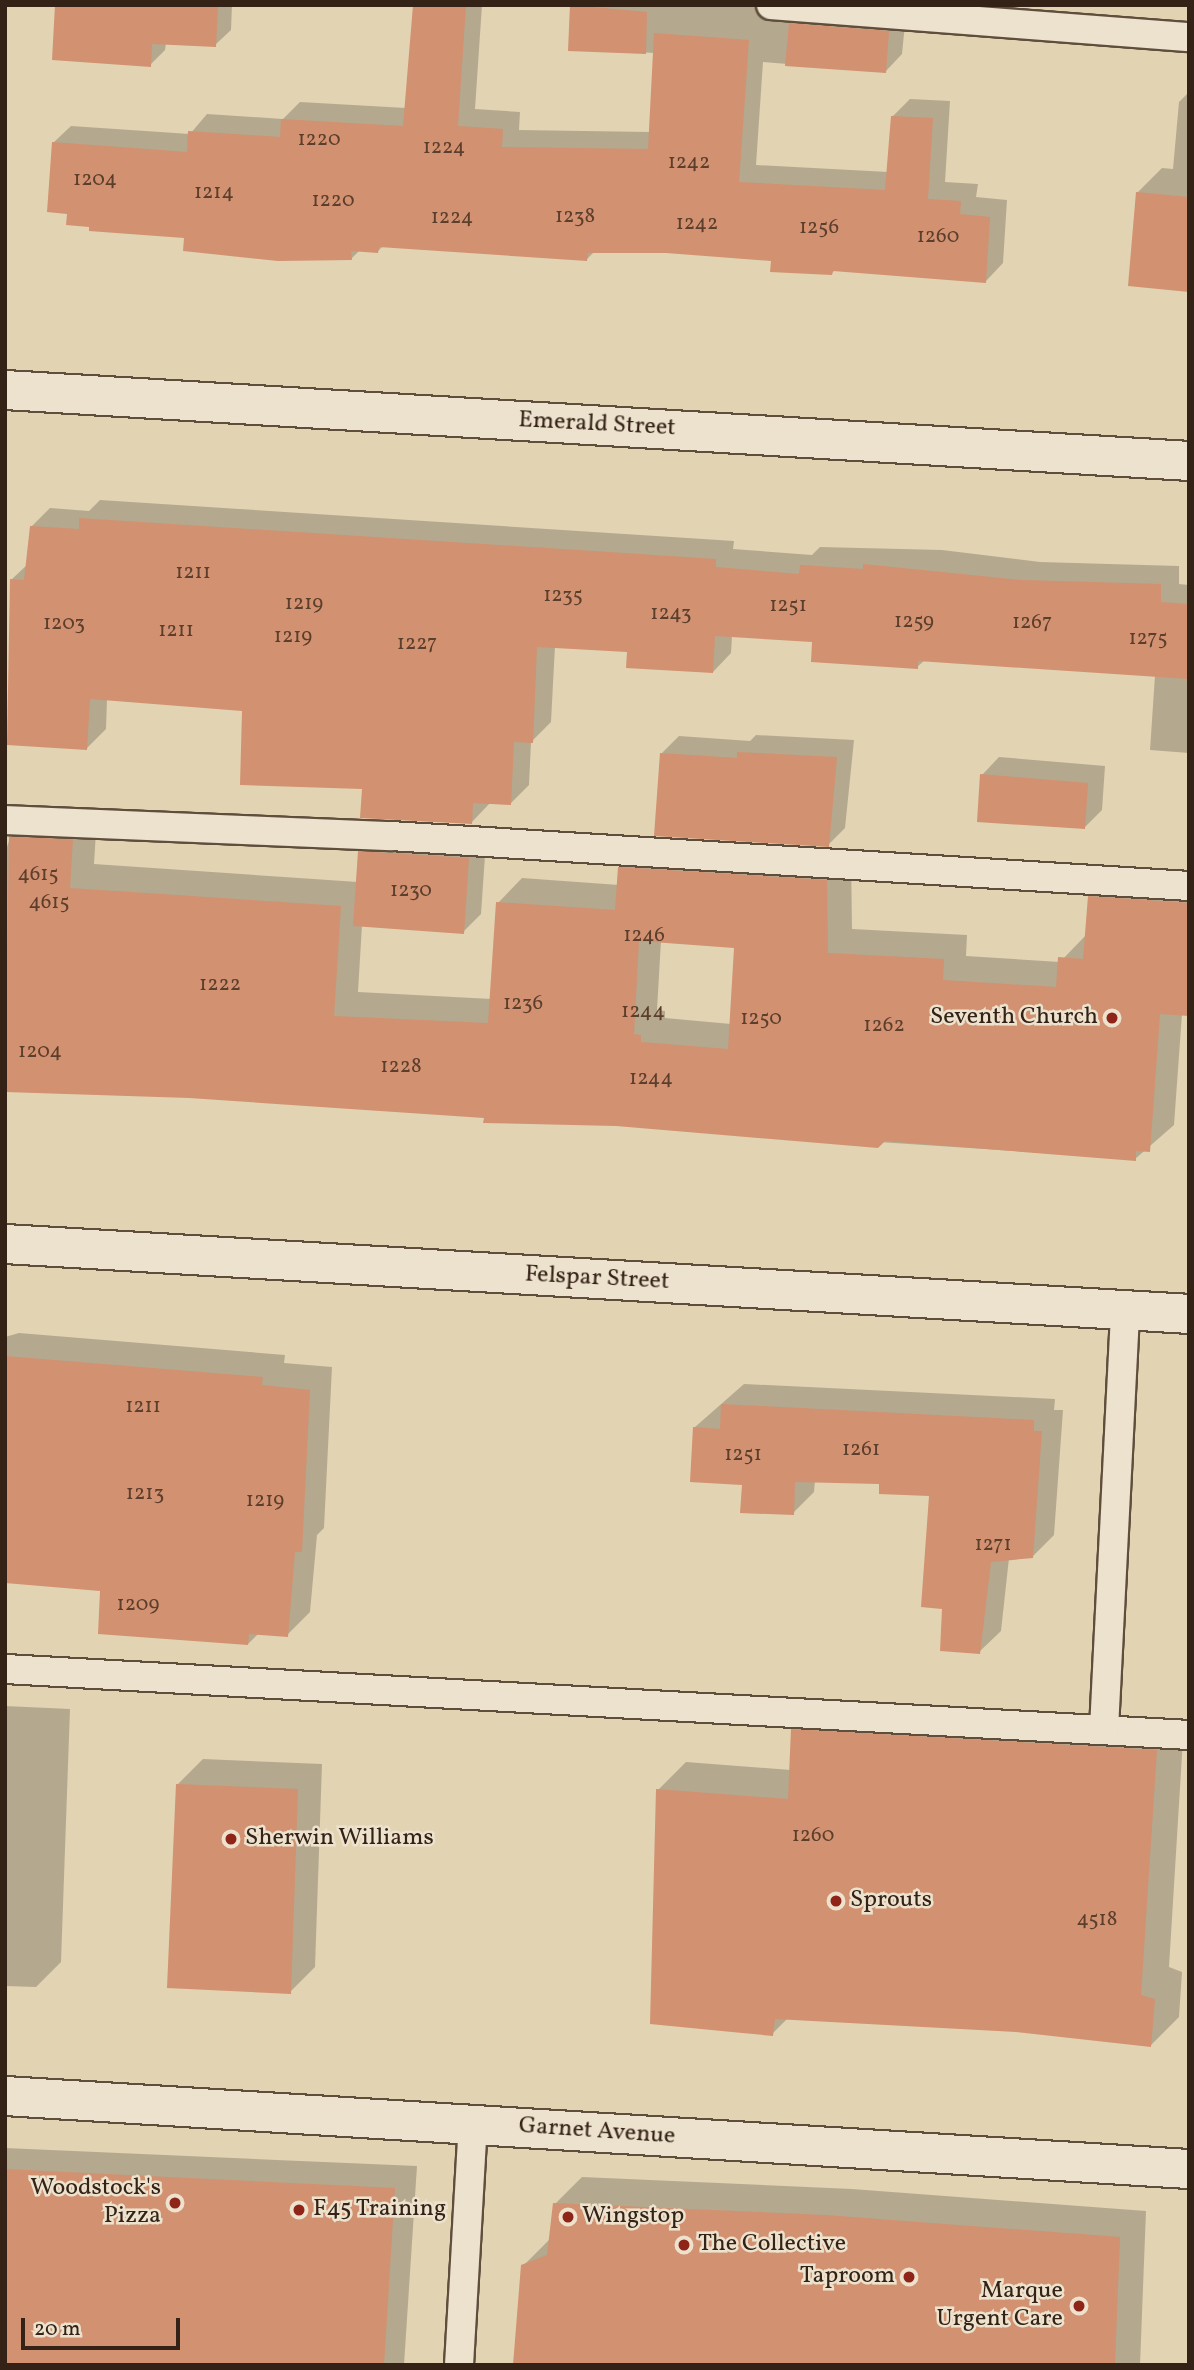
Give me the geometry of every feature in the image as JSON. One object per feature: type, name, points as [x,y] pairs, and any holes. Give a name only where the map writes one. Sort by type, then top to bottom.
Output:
[{"type":"street","name":"Emerald Street","points":[[5,390],[1189,461]]},
{"type":"street","name":"Felspar Street","points":[[5,1244],[1189,1314]]},
{"type":"street","name":"Garnet Avenue","points":[[5,2096],[1189,2169]]},
{"type":"lane","points":[[771,5],[1189,37]]},
{"type":"lane","points":[[5,820],[390,836],[1189,886]]},
{"type":"lane","points":[[1104,1729],[1125,1310]]},
{"type":"lane","points":[[5,1669],[1189,1735]]},
{"type":"lane","points":[[458,2365],[473,2124]]},
{"type":"building","points":[[55,5],[218,5],[216,47],[152,44],[151,67],[52,60]]},
{"type":"building","points":[[413,5],[466,5],[458,126],[503,129],[502,147],[648,149],[654,33],[749,40],[739,182],[885,190],[891,116],[933,118],[928,199],[961,201],[960,214],[990,217],[986,283],[833,271],[832,275],[770,272],[771,261],[666,253],[588,253],[587,261],[379,247],[378,253],[351,251],[352,260],[278,261],[183,251],[184,238],[89,231],[89,227],[66,225],[67,214],[47,212],[52,142],[187,152],[188,131],[280,137],[281,119],[403,126]]},
{"type":"building","points":[[570,5],[647,12],[646,54],[568,51]]},
{"type":"building","points":[[789,23],[889,31],[886,73],[785,66]]},
{"type":"building","points":[[1136,192],[1189,197],[1189,292],[1128,286]]},
{"type":"building","points":[[79,518],[716,559],[716,567],[799,574],[800,565],[863,569],[863,564],[1021,580],[1161,584],[1161,602],[1189,604],[1189,679],[918,661],[918,669],[811,662],[812,642],[715,636],[713,673],[626,668],[627,652],[537,647],[533,743],[514,742],[511,805],[473,803],[472,824],[360,818],[362,789],[240,785],[242,711],[90,699],[87,750],[7,745],[10,579],[24,580],[30,526],[79,529]]},
{"type":"building","points":[[737,752],[837,757],[829,847],[654,836],[660,753],[737,758]]},
{"type":"building","points":[[980,774],[1088,783],[1085,829],[977,822]]},
{"type":"building","points":[[9,837],[73,839],[70,888],[341,906],[334,1016],[488,1023],[496,902],[615,910],[618,867],[827,880],[828,953],[944,959],[943,980],[1056,987],[1058,957],[1083,959],[1088,896],[1189,903],[1189,1016],[1160,1014],[1150,1152],[1136,1151],[1136,1161],[885,1141],[878,1148],[616,1126],[483,1123],[484,1118],[189,1098],[5,1092]],"holes":[[[639,941],[734,948],[728,1049],[641,1042],[641,1035],[634,1034]]]},
{"type":"building","points":[[358,851],[469,858],[464,934],[353,926]]},
{"type":"building","points":[[5,1356],[263,1377],[262,1385],[310,1390],[302,1552],[295,1552],[288,1637],[249,1634],[248,1645],[98,1634],[100,1591],[5,1583]]},
{"type":"building","points":[[721,1404],[1034,1420],[1034,1431],[1042,1431],[1033,1558],[991,1562],[980,1654],[940,1651],[942,1609],[921,1607],[929,1496],[879,1494],[879,1484],[795,1482],[794,1515],[740,1513],[742,1485],[690,1482],[693,1427],[720,1429]]},
{"type":"building","points":[[791,1729],[1157,1750],[1141,1995],[1155,1999],[1151,2047],[1016,2032],[775,2019],[773,2036],[650,2024],[656,1789],[788,1799]]},
{"type":"building","points":[[176,1784],[298,1789],[291,1994],[167,1988]]},
{"type":"building","points":[[5,2169],[395,2188],[384,2365],[5,2365]]},
{"type":"building","points":[[553,2203],[825,2215],[1120,2237],[1115,2365],[513,2365],[521,2265],[547,2255]]},
{"type":"place","name":"Seventh Church","points":[[1112,1018]]},
{"type":"place","name":"Sherwin Williams","points":[[231,1839]]},
{"type":"place","name":"Sprouts","points":[[836,1901]]},
{"type":"place","name":"Woodstock's Pizza","points":[[175,2203]]},
{"type":"place","name":"F45 Training","points":[[299,2210]]},
{"type":"place","name":"Wingstop","points":[[568,2217]]},
{"type":"place","name":"The Collective","points":[[684,2245]]},
{"type":"place","name":"Taproom","points":[[909,2277]]},
{"type":"place","name":"Marque Urgent Care","points":[[1079,2306]]}]
